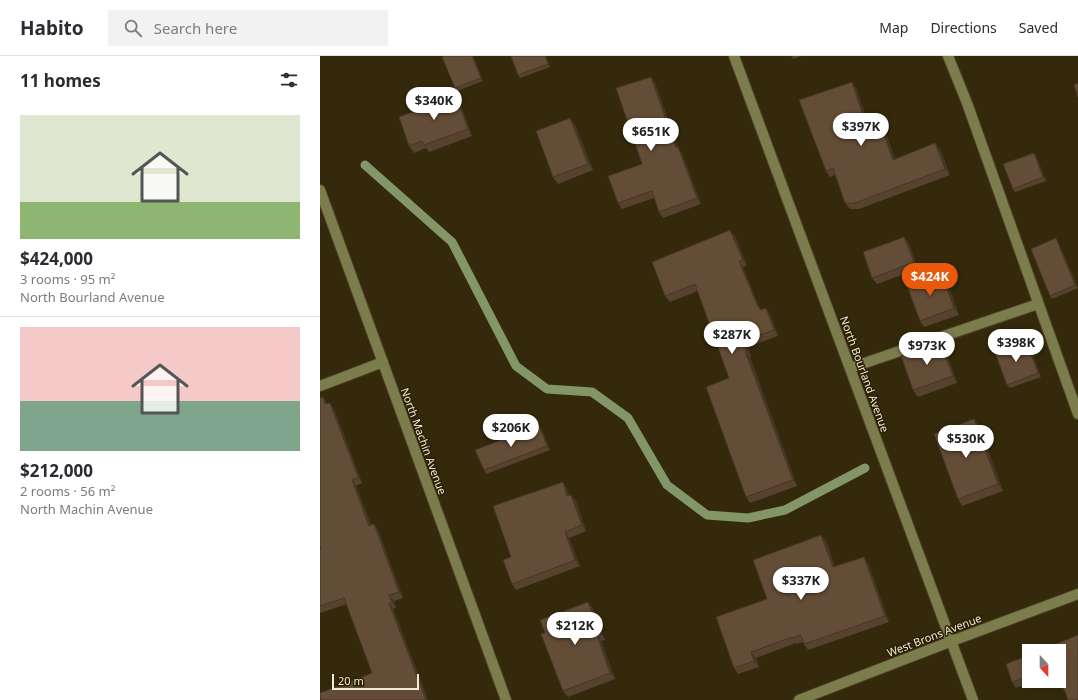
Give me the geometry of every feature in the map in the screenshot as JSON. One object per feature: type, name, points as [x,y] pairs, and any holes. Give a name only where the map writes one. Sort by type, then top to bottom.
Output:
[{"type":"street","name":"North Bourland Avenue","points":[[734,56],[973,700]]},
{"type":"street","points":[[948,56],[967,103],[1078,414]]},
{"type":"street","name":"North Machin Avenue","points":[[320,190],[506,700]]},
{"type":"street","points":[[850,368],[1038,304]]},
{"type":"street","points":[[320,386],[383,362]]},
{"type":"street","name":"West Brons Avenue","points":[[799,700],[1078,594]]},
{"type":"building","points":[[472,56],[481,78],[455,88],[442,57]]},
{"type":"building","points":[[511,56],[545,56],[548,64],[518,75]]},
{"type":"building","points":[[651,77],[676,148],[678,147],[697,198],[659,212],[652,191],[618,203],[608,176],[642,164],[616,88]]},
{"type":"building","points":[[852,82],[866,125],[879,120],[893,160],[935,143],[945,169],[855,203],[845,203],[833,168],[826,171],[799,100]]},
{"type":"building","points":[[1078,83],[1078,97],[1074,85]]},
{"type":"building","points":[[455,93],[468,129],[424,145],[422,141],[409,146],[399,117],[426,107],[425,104]]},
{"type":"building","points":[[570,118],[588,164],[553,177],[536,131]]},
{"type":"building","points":[[1034,153],[1043,177],[1013,189],[1003,164]]},
{"type":"building","points":[[730,230],[743,260],[739,261],[758,307],[759,306],[760,310],[766,308],[774,330],[743,341],[747,351],[745,351],[793,480],[746,497],[706,387],[729,378],[695,284],[665,296],[652,262]]},
{"type":"building","points":[[904,237],[914,262],[872,278],[863,252]]},
{"type":"building","points":[[1056,238],[1075,285],[1050,296],[1031,249]]},
{"type":"building","points":[[941,273],[954,308],[920,321],[907,286]]},
{"type":"building","points":[[1026,341],[1038,373],[1007,385],[995,353]]},
{"type":"building","points":[[940,342],[953,376],[913,390],[901,356]]},
{"type":"building","points":[[323,397],[325,404],[330,403],[358,477],[352,480],[369,526],[374,524],[399,592],[389,595],[392,602],[389,603],[426,700],[321,700],[320,693],[372,673],[344,598],[320,606],[320,398]]},
{"type":"building","points":[[974,419],[998,484],[958,499],[934,434]]},
{"type":"building","points":[[539,425],[547,446],[484,470],[475,450]]},
{"type":"building","points":[[563,482],[567,496],[571,495],[582,525],[565,532],[575,560],[512,584],[503,560],[511,557],[493,506]]},
{"type":"building","points":[[821,535],[833,567],[864,557],[885,616],[804,644],[801,635],[792,637],[751,652],[754,661],[734,668],[716,617],[767,599],[753,560]]},
{"type":"building","points":[[588,602],[600,633],[597,635],[610,673],[563,691],[541,634],[545,633],[540,620]]},
{"type":"building","points":[[1078,635],[1078,700],[1068,700],[1063,688],[1066,688],[1066,644],[1056,644]]},
{"type":"building","points":[[1022,658],[1022,678],[1012,682],[1006,664]]},
{"type":"waterway","points":[[365,165],[452,242],[516,366],[547,389],[592,392],[628,418],[667,485],[707,515],[748,518],[785,510],[865,468]]}]
